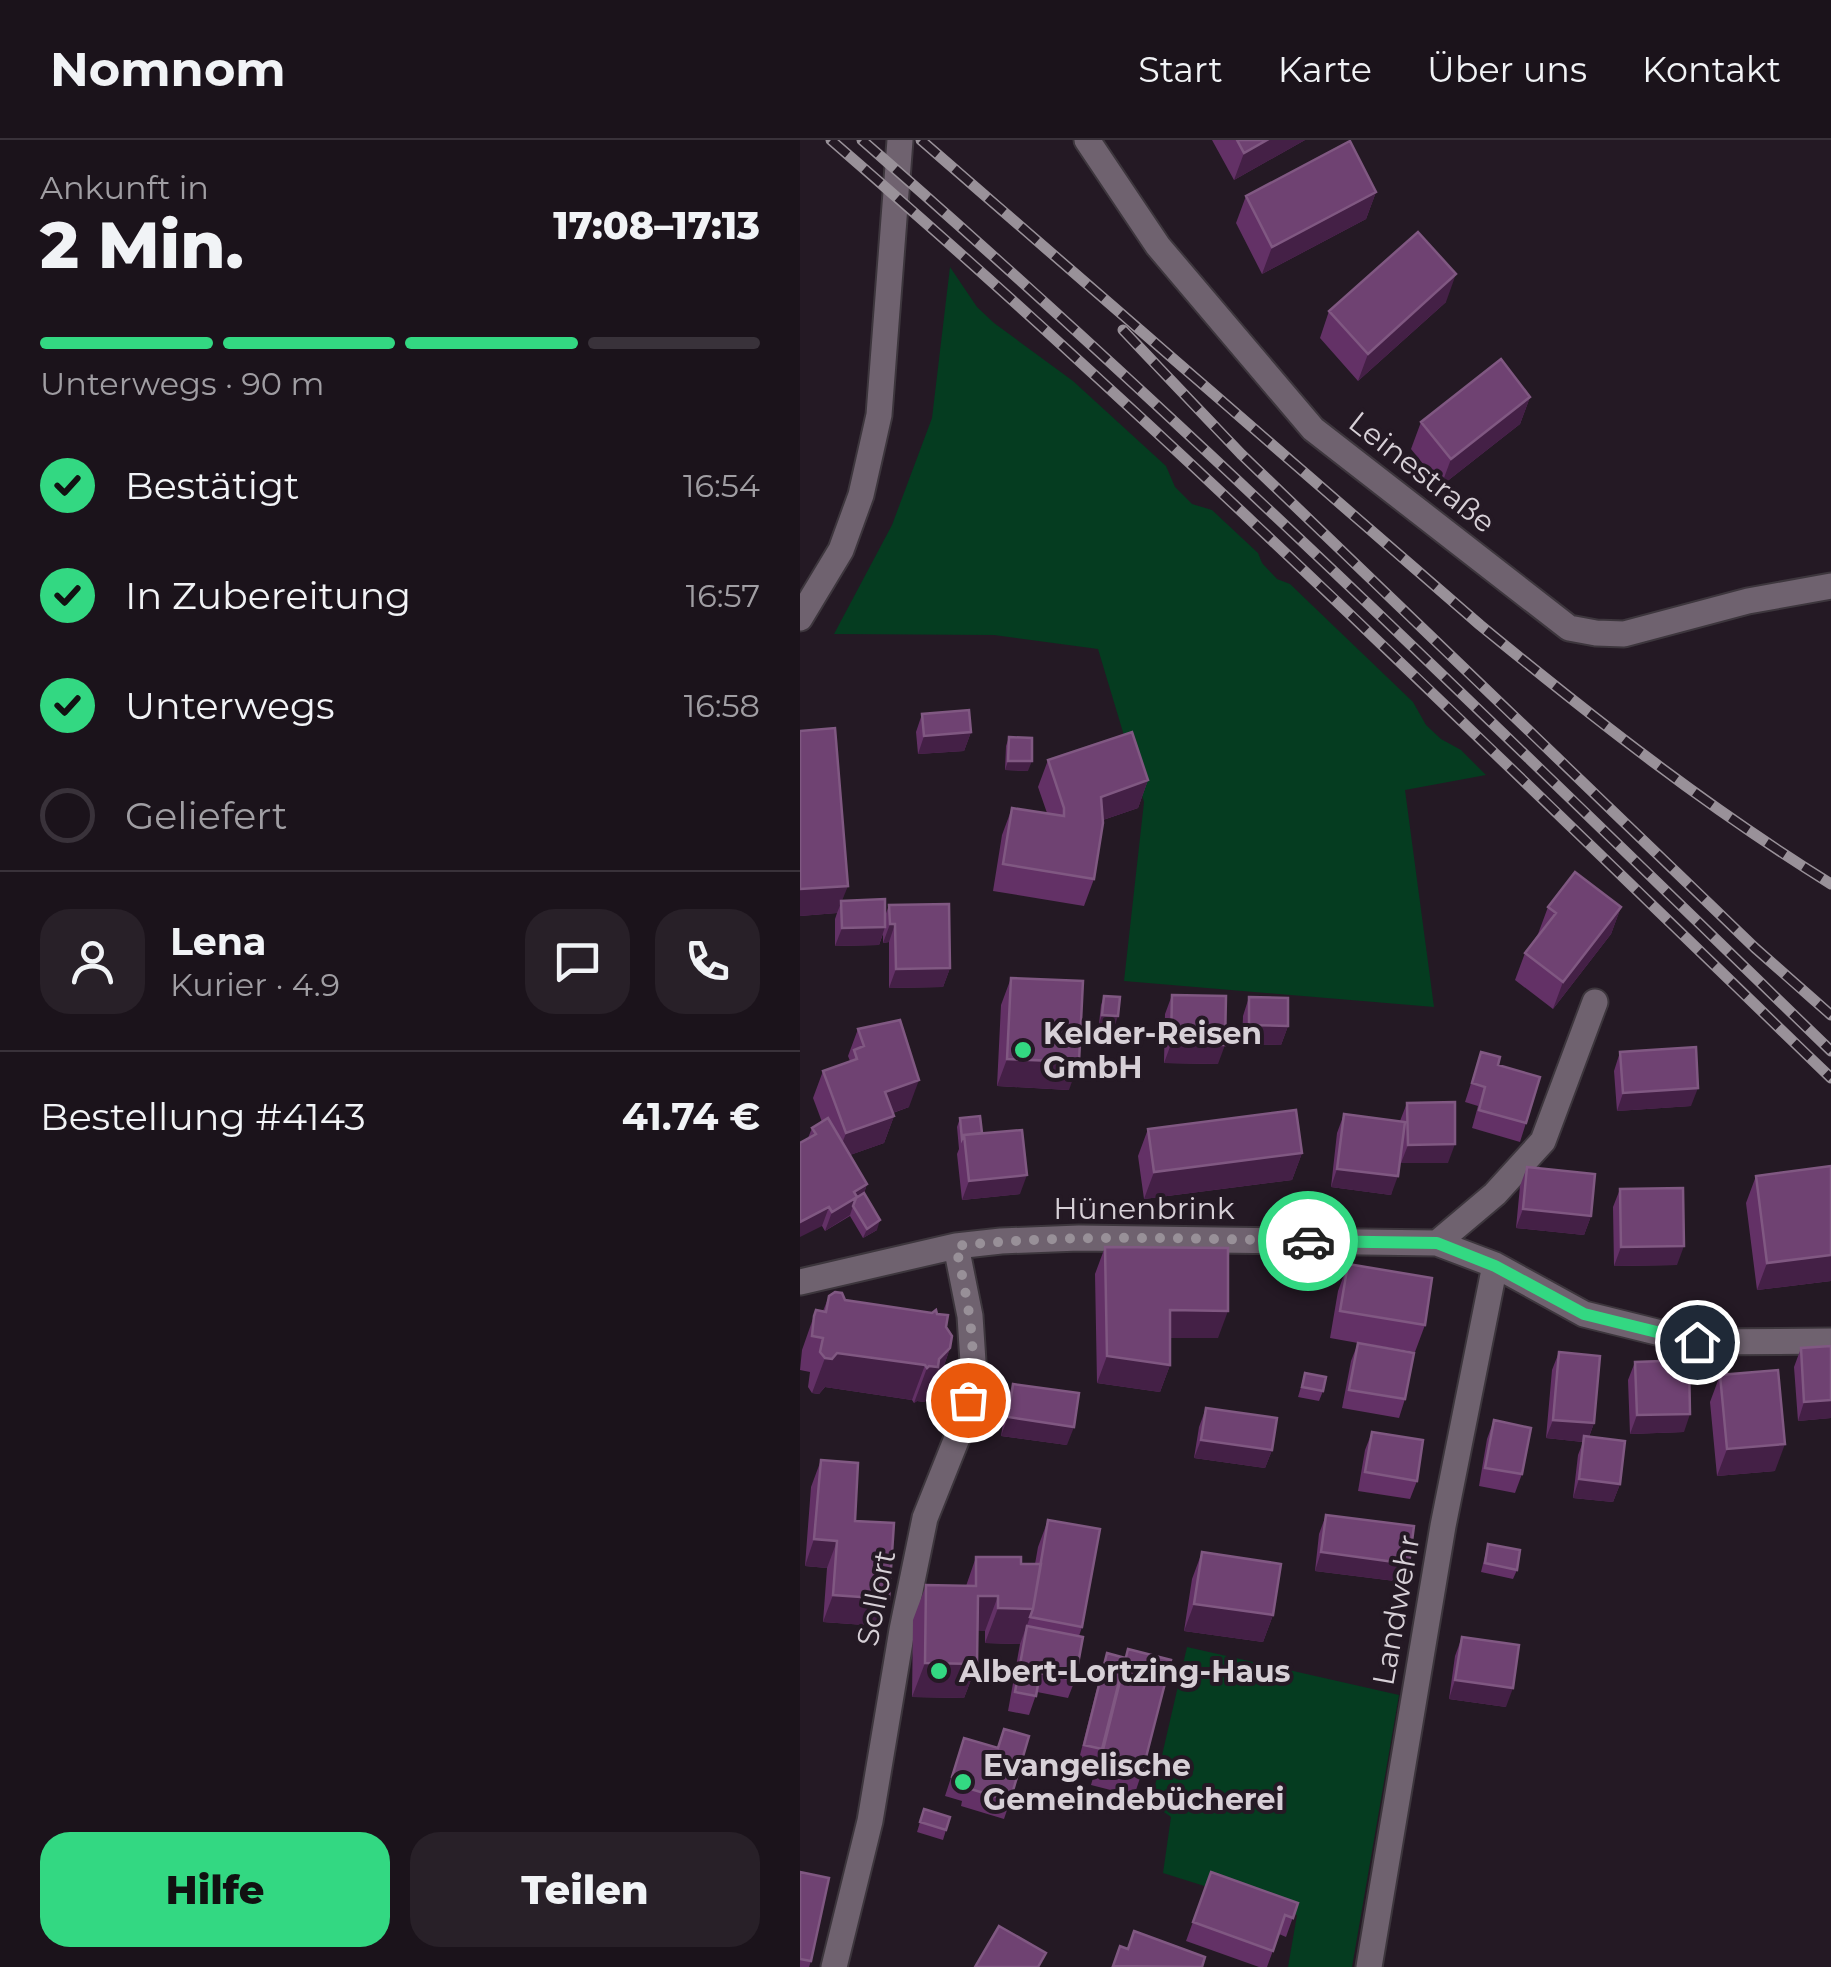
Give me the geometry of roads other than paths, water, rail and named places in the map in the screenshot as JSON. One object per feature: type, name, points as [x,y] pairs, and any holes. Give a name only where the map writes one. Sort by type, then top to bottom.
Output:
[{"type":"street","points":[[800,618],[841,550],[861,496],[879,415],[900,140]]},
{"type":"street","name":"Leinestraße","points":[[1087,140],[1158,246],[1313,429],[1569,628],[1624,634],[1748,601],[1831,586]]},
{"type":"street","points":[[1437,1243],[1496,1194],[1542,1141],[1595,1002]]},
{"type":"street","name":"Hünenbrink","points":[[800,1282],[956,1246],[1002,1240],[1437,1243],[1495,1266],[1584,1314],[1697,1342],[1831,1341]]},
{"type":"street","name":"Sollort","points":[[834,1967],[870,1821],[924,1518],[963,1424],[974,1378],[970,1316],[956,1246]]},
{"type":"street","name":"Landwehr","points":[[1369,1967],[1443,1526],[1495,1266]]},
{"type":"railway","points":[[831,140],[1213,485],[1831,1078]]},
{"type":"railway","points":[[862,140],[1232,475],[1831,1051]]},
{"type":"railway","points":[[921,140],[1480,625],[1651,760],[1831,884]]},
{"type":"railway","points":[[1123,330],[1241,454],[1755,948],[1831,1015]]},
{"type":"place","name":"Kelder-Reisen GmbH","points":[[1023,1050]]},
{"type":"place","name":"Albert-Lortzing-Haus","points":[[939,1671]]},
{"type":"place","name":"Evangelische Gemeindebücherei","points":[[963,1782]]}]
